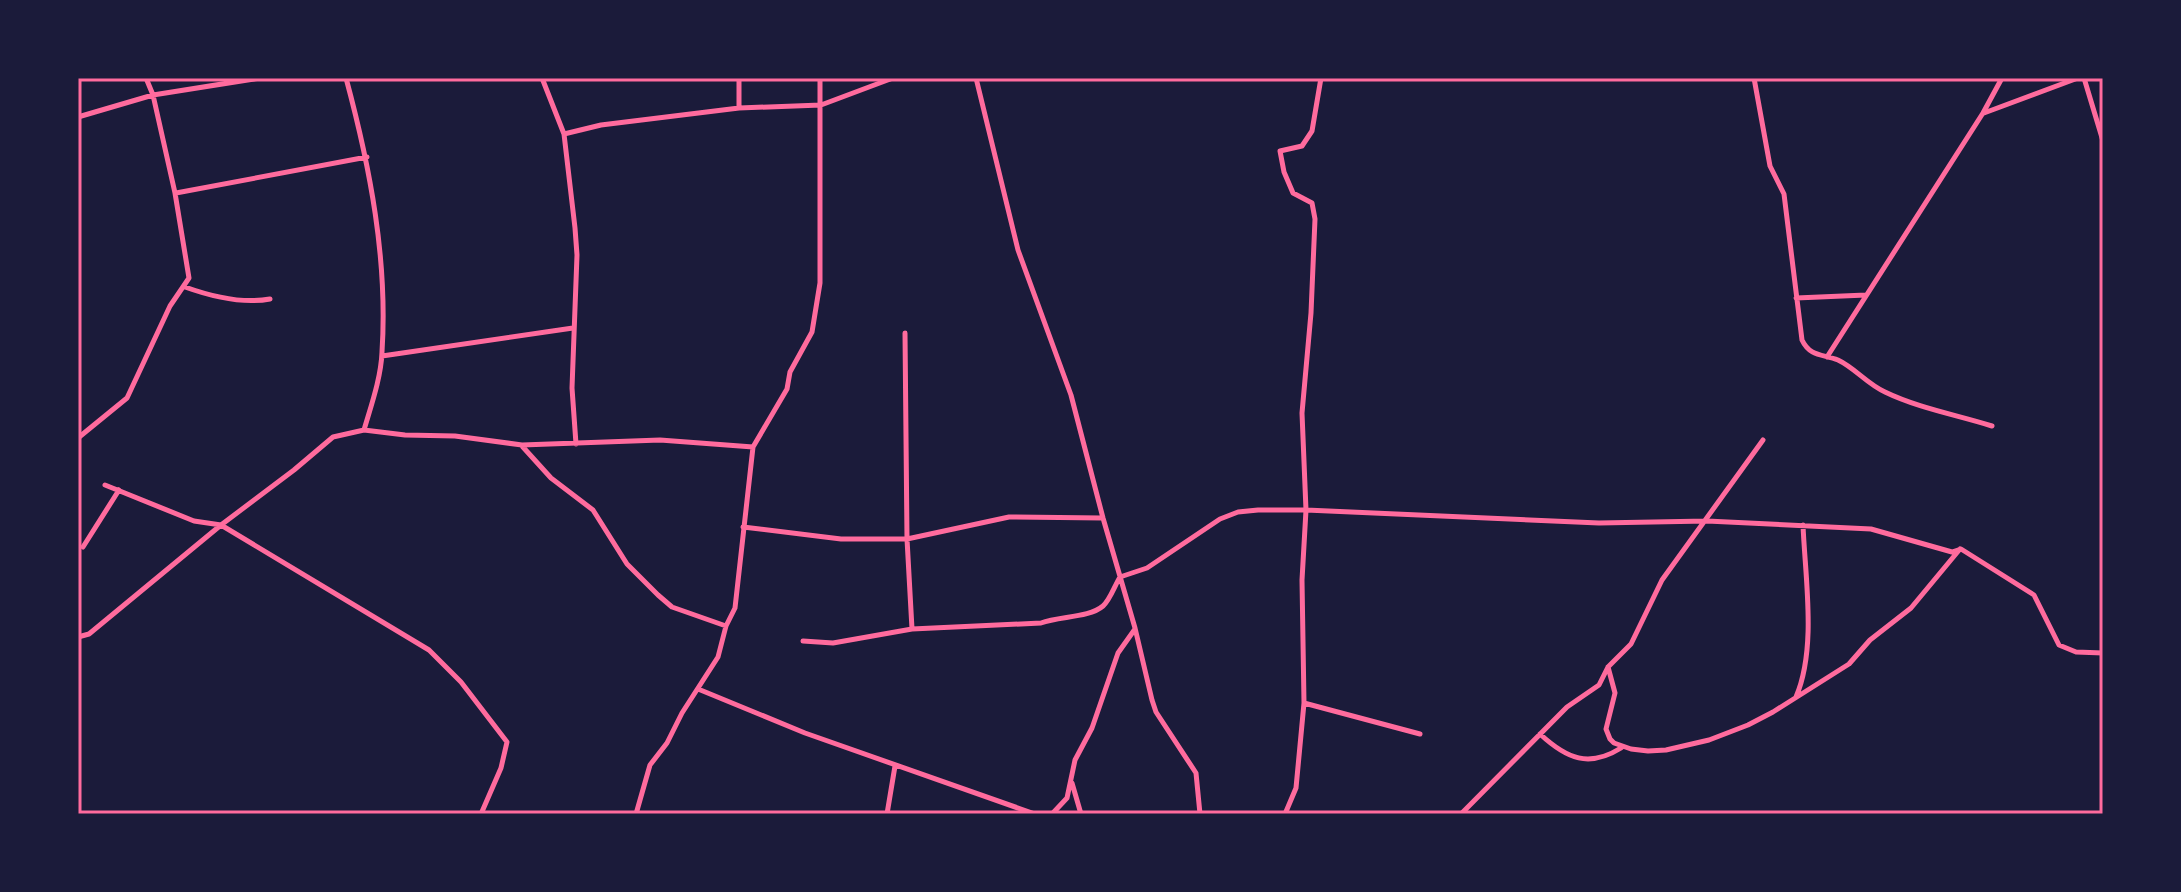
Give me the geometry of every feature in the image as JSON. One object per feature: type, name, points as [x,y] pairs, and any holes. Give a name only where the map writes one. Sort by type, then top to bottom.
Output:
[{"type":"street","points":[[78,438],[127,398],[170,306],[185,287],[189,269],[153,95],[146,78]]},
{"type":"street","points":[[78,117],[153,95],[260,78]]},
{"type":"street","points":[[346,78],[367,157],[377,228],[382,356],[364,430]]},
{"type":"street","points":[[542,78],[564,134],[577,255],[572,388],[576,444]]},
{"type":"street","points":[[739,78],[739,108]]},
{"type":"street","points":[[636,814],[650,765],[667,743],[682,713],[718,657],[726,626],[735,608],[753,447],[787,389],[790,372],[812,332],[820,283],[820,78]]},
{"type":"street","points":[[564,134],[601,125],[739,108],[821,105],[893,78]]},
{"type":"street","points":[[976,78],[1018,250],[1071,395],[1156,712],[1196,773],[1200,814]]},
{"type":"street","points":[[1285,814],[1296,788],[1304,703],[1302,580],[1306,510],[1302,413],[1315,219],[1312,203],[1293,193],[1280,151],[1302,146],[1312,131],[1321,78]]},
{"type":"street","points":[[1754,78],[1770,166],[1784,194],[1805,348],[1840,361],[1872,386],[1889,394],[1992,426]]},
{"type":"street","points":[[1827,357],[1983,113],[2002,78]]},
{"type":"street","points":[[1983,113],[2078,78]]},
{"type":"street","points":[[2084,78],[2103,141]]},
{"type":"street","points":[[175,193],[367,157]]},
{"type":"street","points":[[185,287],[225,297],[260,301],[270,299]]},
{"type":"street","points":[[1796,298],[1867,295]]},
{"type":"street","points":[[382,356],[573,328]]},
{"type":"street","points":[[905,333],[907,539],[912,629]]},
{"type":"street","points":[[78,637],[89,634],[333,437],[364,430],[455,436],[522,445],[660,440],[753,447]]},
{"type":"street","points":[[1461,814],[1573,701],[1599,685],[1608,667],[1631,644],[1662,580],[1763,440]]},
{"type":"street","points":[[522,445],[551,478],[593,510],[627,564],[658,595],[672,607],[726,626]]},
{"type":"street","points":[[105,485],[194,521],[221,525],[429,650],[444,663],[507,742],[501,768],[481,814]]},
{"type":"street","points":[[83,547],[119,490]]},
{"type":"street","points":[[803,641],[833,643],[912,629],[1041,623],[1058,617],[1081,616],[1104,605],[1120,577],[1147,568],[1220,519],[1258,510],[1599,523],[1707,521],[1803,525],[1871,529],[1952,552],[1961,549]]},
{"type":"street","points":[[743,527],[841,539],[907,539],[1009,517],[1103,518]]},
{"type":"street","points":[[1796,698],[1808,630],[1803,525]]},
{"type":"street","points":[[1608,667],[1615,693],[1607,720],[1610,739],[1622,747],[1638,750],[1666,750],[1709,740],[1748,725],[1849,664],[1870,640],[1911,608],[1961,549]]},
{"type":"street","points":[[1961,549],[2034,595],[2059,645],[2076,652],[2103,653]]},
{"type":"street","points":[[1052,814],[1067,798],[1075,760],[1092,728],[1118,653],[1135,628]]},
{"type":"street","points":[[698,689],[895,766],[1035,814]]},
{"type":"street","points":[[1304,703],[1420,734]]},
{"type":"street","points":[[1540,734],[1561,752],[1590,760],[1606,757],[1622,747]]},
{"type":"street","points":[[887,814],[895,766]]},
{"type":"street","points":[[1070,778],[1081,814]]}]
